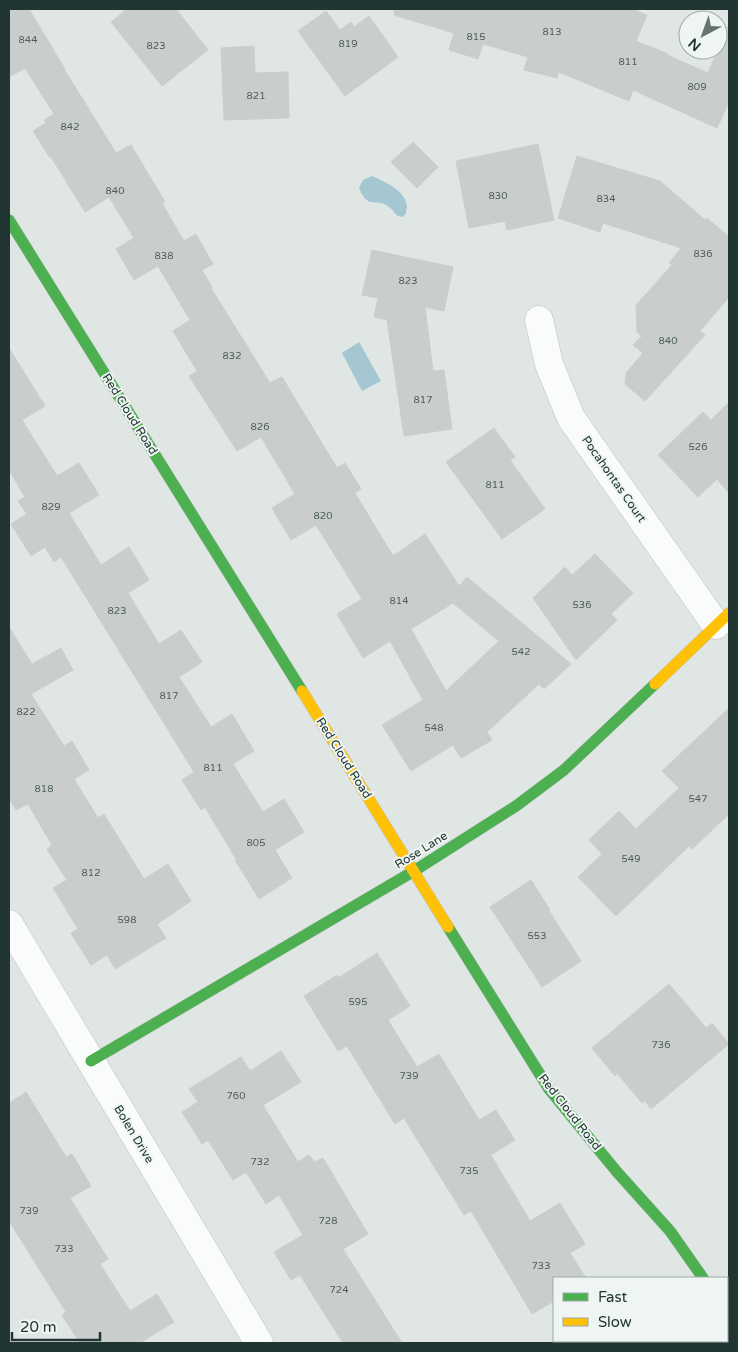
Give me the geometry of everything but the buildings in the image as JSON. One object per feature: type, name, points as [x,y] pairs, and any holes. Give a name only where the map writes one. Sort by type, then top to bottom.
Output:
[{"type":"street","name":"Red Cloud Road","points":[[9,220],[549,1089],[617,1172],[670,1231],[702,1277]]},
{"type":"street","name":"Pocahontas Court","points":[[539,320],[549,364],[571,418],[723,619]]},
{"type":"street","name":"Rose Lane","points":[[91,1061],[414,871],[516,806],[564,770],[723,619]]},
{"type":"street","name":"Bolen Drive","points":[[9,924],[259,1343]]},
{"type":"water","points":[[372,176],[394,187],[403,195],[407,206],[406,214],[402,217],[399,216],[385,204],[369,201],[362,195],[359,188],[363,180]]},
{"type":"water","points":[[359,342],[381,381],[362,391],[342,353]]},
{"type":"traffic: fast","points":[[9,220],[302,691]]},
{"type":"traffic: fast","points":[[91,1061],[414,871],[516,806],[564,770],[655,684]]},
{"type":"traffic: fast","points":[[448,927],[549,1089],[617,1172],[670,1231],[702,1277]]},
{"type":"traffic: slow","points":[[655,684],[729,613]]},
{"type":"traffic: slow","points":[[302,691],[448,927]]}]
